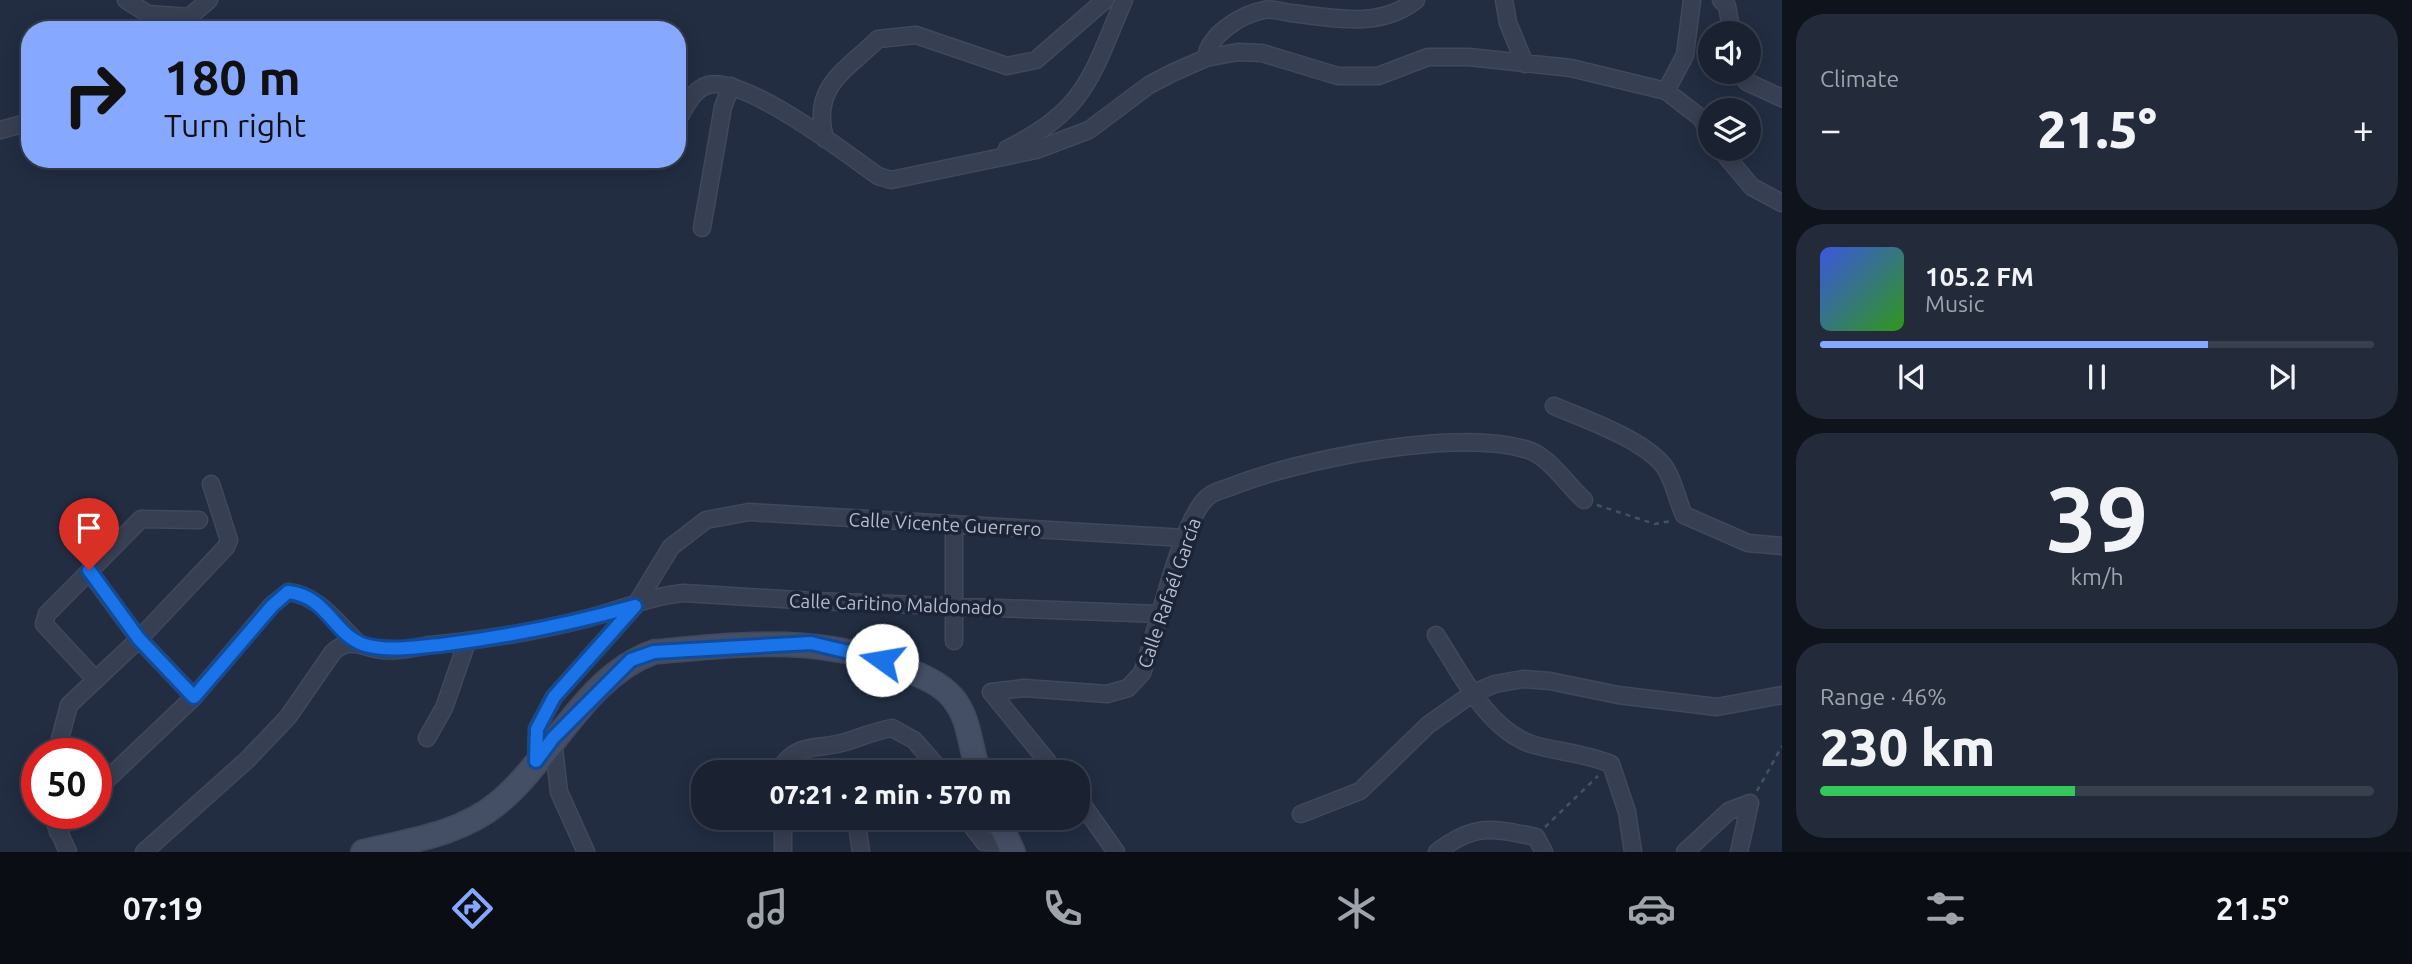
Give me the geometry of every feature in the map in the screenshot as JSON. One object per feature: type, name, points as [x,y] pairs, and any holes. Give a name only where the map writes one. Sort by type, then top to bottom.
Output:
[{"type":"main road","points":[[363,852],[453,830],[498,803],[553,738],[631,660],[654,652],[811,643],[882,660],[926,677],[952,697],[967,721],[976,760]]},
{"type":"main road","points":[[1003,830],[1010,847]]},
{"type":"street","points":[[126,0],[148,14],[189,17],[209,0]]},
{"type":"street","points":[[825,139],[819,118],[822,97],[878,39],[916,35],[1007,66],[1037,60],[1105,0]]},
{"type":"street","points":[[992,156],[1037,135],[1067,112],[1087,87],[1124,0]]},
{"type":"street","points":[[1206,58],[1207,46],[1215,35],[1265,9],[1353,22],[1407,8],[1416,0]]},
{"type":"street","points":[[1504,0],[1508,23],[1525,64]]},
{"type":"street","points":[[1666,91],[1685,55],[1692,0]]},
{"type":"street","points":[[1721,0],[1727,6],[1730,21]]},
{"type":"street","points":[[686,106],[693,95],[709,85],[731,86],[794,117],[878,176],[891,180],[992,156],[1036,150],[1089,130],[1149,85],[1206,58],[1238,52],[1262,53],[1338,76],[1378,76],[1428,57],[1469,57],[1571,68],[1666,91],[1698,116]]},
{"type":"street","points":[[1751,84],[1782,97]]},
{"type":"street","points":[[702,228],[723,107],[731,86]]},
{"type":"street","points":[[0,130],[21,124]]},
{"type":"street","points":[[1730,161],[1752,187],[1782,203]]},
{"type":"street","points":[[1554,406],[1646,451],[1664,466],[1684,515],[1748,543],[1782,546]]},
{"type":"street","name":"Calle Rafaél García","points":[[1046,760],[991,692],[1024,688],[1107,694],[1128,688],[1142,673],[1153,647],[1159,614],[1185,538],[1196,513],[1208,496],[1290,466],[1348,456],[1473,442],[1527,449],[1547,462],[1584,500]]},
{"type":"street","points":[[60,738],[69,705],[139,639],[226,547],[229,540],[211,484]]},
{"type":"street","name":"Calle Vicente Guerrero","points":[[635,606],[671,547],[706,520],[749,512],[1185,538]]},
{"type":"street","points":[[96,680],[44,624],[47,614],[141,519],[199,520]]},
{"type":"street","points":[[954,524],[954,641]]},
{"type":"street","points":[[89,570],[139,639],[194,697]]},
{"type":"street","points":[[112,775],[194,697],[272,606],[288,592],[303,594],[317,602],[357,642]]},
{"type":"street","name":"Calle Caritino Maldonado","points":[[357,642],[383,650],[467,642],[546,629],[635,606],[663,595],[684,593],[1159,614]]},
{"type":"street","points":[[536,761],[537,729],[554,697],[635,606]]},
{"type":"street","points":[[1436,635],[1473,692],[1507,733],[1533,744],[1593,757],[1611,764],[1627,812],[1633,852]]},
{"type":"street","points":[[144,852],[247,760],[288,717],[333,652],[342,645],[357,642]]},
{"type":"street","points":[[427,738],[444,708],[467,642]]},
{"type":"street","points":[[1301,814],[1360,791],[1428,725],[1473,692],[1495,684],[1523,679],[1550,681],[1618,695],[1717,707],[1782,695]]},
{"type":"street","points":[[787,760],[791,755],[817,744],[842,743],[892,728],[914,740],[932,760]]},
{"type":"street","points":[[553,738],[559,792],[586,852]]},
{"type":"street","points":[[1685,852],[1729,811],[1750,803]]},
{"type":"street","points":[[1739,852],[1750,803]]},
{"type":"street","points":[[1090,815],[1116,852]]},
{"type":"street","points":[[1437,852],[1455,838],[1480,828],[1536,837],[1544,852]]},
{"type":"street","points":[[57,829],[68,852]]},
{"type":"street","points":[[783,830],[781,845],[783,852]]},
{"type":"street","points":[[858,830],[861,852]]},
{"type":"street","points":[[975,830],[984,842],[1010,847]]},
{"type":"path","points":[[1584,500],[1656,524],[1684,515]]},
{"type":"path","points":[[1750,803],[1782,746]]},
{"type":"path","points":[[1536,837],[1611,764]]},
{"type":"route","points":[[89,570],[139,639],[194,697],[272,606],[288,592],[303,594],[317,602],[357,642],[383,650],[467,642],[546,629],[635,606],[554,697],[537,729],[536,761],[553,738],[607,682],[631,660],[654,652],[727,645],[811,643],[882,660]]}]
